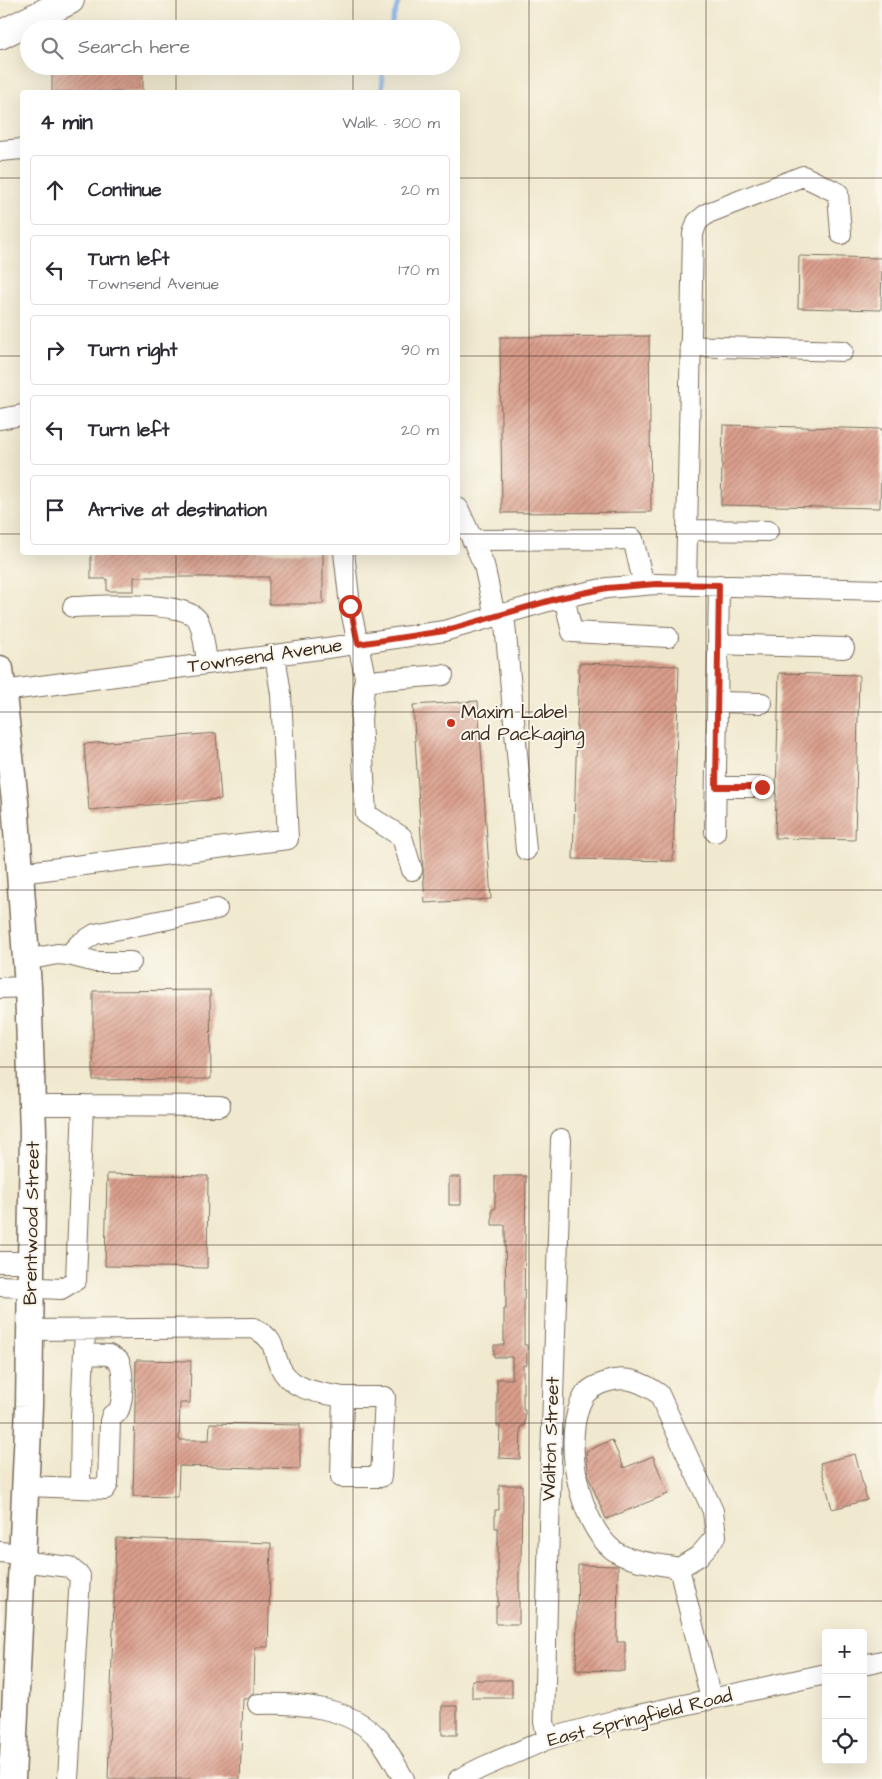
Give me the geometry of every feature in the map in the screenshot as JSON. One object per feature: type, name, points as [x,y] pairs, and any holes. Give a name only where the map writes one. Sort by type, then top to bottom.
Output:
[{"type":"highway","points":[[30,20],[70,0]]},
{"type":"highway","points":[[0,35],[20,25]]},
{"type":"main road","name":"Brentwood Street","points":[[1,680],[15,801],[28,987],[32,1104],[30,1330],[25,1486],[14,1556],[12,1779]]},
{"type":"street","points":[[0,151],[20,149]]},
{"type":"street","points":[[686,584],[693,234],[697,222],[708,213],[803,176],[838,193],[841,234]]},
{"type":"street","points":[[690,346],[843,351]]},
{"type":"street","points":[[0,419],[20,415]]},
{"type":"street","points":[[460,513],[484,565],[500,615],[526,850]]},
{"type":"street","points":[[687,530],[768,531]]},
{"type":"street","points":[[472,540],[633,539],[644,585]]},
{"type":"street","points":[[344,555],[350,606],[365,677],[361,720],[366,814],[402,837],[412,870]]},
{"type":"street","name":"Townsend Avenue","points":[[1,680],[208,664],[444,631],[564,597],[607,588],[686,584],[882,590]]},
{"type":"street","points":[[715,832],[719,585]]},
{"type":"street","points":[[564,597],[572,632],[668,637]]},
{"type":"street","points":[[73,607],[151,605],[190,614],[199,621],[208,664]]},
{"type":"street","points":[[718,644],[844,648]]},
{"type":"street","points":[[20,873],[288,839],[281,694],[275,655]]},
{"type":"street","points":[[364,683],[443,675]]},
{"type":"street","points":[[717,702],[762,703]]},
{"type":"street","points":[[716,787],[762,787]]},
{"type":"street","points":[[69,955],[79,944],[95,934],[217,909]]},
{"type":"street","points":[[26,960],[57,954],[96,962],[131,962]]},
{"type":"street","points":[[0,988],[28,987]]},
{"type":"street","points":[[32,1104],[220,1106]]},
{"type":"street","points":[[0,1262],[31,1274],[61,1289],[76,1280],[83,1105]]},
{"type":"street","name":"Walton Street","points":[[548,1739],[544,1722],[548,1527],[561,1139]]},
{"type":"street","points":[[0,1286],[31,1274]]},
{"type":"street","points":[[30,1330],[254,1328],[264,1333],[272,1341],[283,1372],[290,1380],[313,1392],[343,1397]]},
{"type":"street","points":[[80,1488],[84,1330]]},
{"type":"street","points":[[25,1486],[105,1489],[108,1484],[110,1421],[112,1415],[117,1413],[121,1405],[122,1374],[119,1361],[109,1355],[84,1354]]},
{"type":"street","points":[[628,1378],[645,1384],[659,1394],[713,1511],[716,1536],[699,1556],[679,1568],[638,1560],[614,1551],[604,1541],[592,1523],[582,1493],[573,1449],[578,1410],[585,1395],[599,1384],[614,1379],[628,1378]]},
{"type":"street","points":[[14,1556],[69,1568],[80,1576],[68,1779]]},
{"type":"street","points":[[679,1568],[711,1699]]},
{"type":"street","points":[[867,1664],[882,1661]]},
{"type":"street","name":"East Springfield Road","points":[[459,1779],[482,1767],[548,1739],[620,1719],[822,1675]]},
{"type":"street","points":[[258,1704],[301,1705],[321,1708],[344,1716],[372,1732],[378,1738],[404,1779]]},
{"type":"building","points":[[52,75],[143,75],[143,90],[52,90]]},
{"type":"building","points":[[799,256],[882,258],[881,310],[798,308]]},
{"type":"building","points":[[649,336],[651,512],[502,513],[500,337]]},
{"type":"building","points":[[723,425],[882,429],[880,508],[721,505]]},
{"type":"building","points":[[91,555],[323,555],[323,604],[269,604],[269,577],[134,577],[134,591],[107,591],[107,579],[91,579]]},
{"type":"building","points":[[579,663],[679,666],[673,861],[573,859]]},
{"type":"building","points":[[779,673],[859,675],[855,840],[775,838]]},
{"type":"building","points":[[478,701],[491,899],[425,903],[413,705]]},
{"type":"building","points":[[216,733],[221,799],[89,810],[84,744]]},
{"type":"building","points":[[210,990],[211,1079],[93,1080],[93,991]]},
{"type":"building","points":[[107,1174],[208,1176],[207,1268],[105,1266]]},
{"type":"building","points":[[495,1176],[526,1176],[524,1345],[527,1345],[527,1365],[523,1365],[525,1426],[521,1426],[520,1459],[499,1458],[500,1426],[497,1426],[497,1379],[512,1379],[512,1357],[494,1357],[494,1345],[504,1345],[504,1309],[506,1309],[505,1225],[492,1225],[492,1209],[495,1209]]},
{"type":"building","points":[[449,1177],[461,1177],[461,1205],[449,1205]]},
{"type":"building","points":[[136,1360],[191,1361],[190,1403],[180,1403],[179,1440],[209,1440],[210,1423],[300,1425],[300,1469],[179,1466],[178,1497],[133,1496]]},
{"type":"building","points":[[612,1440],[624,1468],[653,1456],[668,1494],[606,1519],[589,1478],[586,1451]]},
{"type":"building","points":[[855,1454],[867,1500],[832,1509],[820,1463]]},
{"type":"building","points":[[499,1485],[522,1485],[519,1624],[496,1624],[496,1606],[498,1606],[498,1528],[495,1528],[495,1510],[499,1510]]},
{"type":"building","points":[[116,1538],[271,1543],[268,1647],[255,1647],[254,1693],[247,1699],[243,1699],[240,1779],[108,1779]]},
{"type":"building","points":[[578,1565],[618,1566],[617,1642],[625,1642],[625,1671],[576,1670]]},
{"type":"building","points":[[472,1680],[512,1680],[512,1698],[472,1698]]},
{"type":"building","points":[[442,1706],[457,1706],[457,1735],[442,1735]]},
{"type":"waterway","points":[[393,20],[399,0]]},
{"type":"waterway","points":[[382,90],[383,75]]},
{"type":"place","name":"Maxim Label and Packaging","points":[[451,723]]},
{"type":"route","points":[[350,606],[358,644],[444,631],[559,598],[607,588],[656,584],[719,585],[716,787],[762,787]]}]
